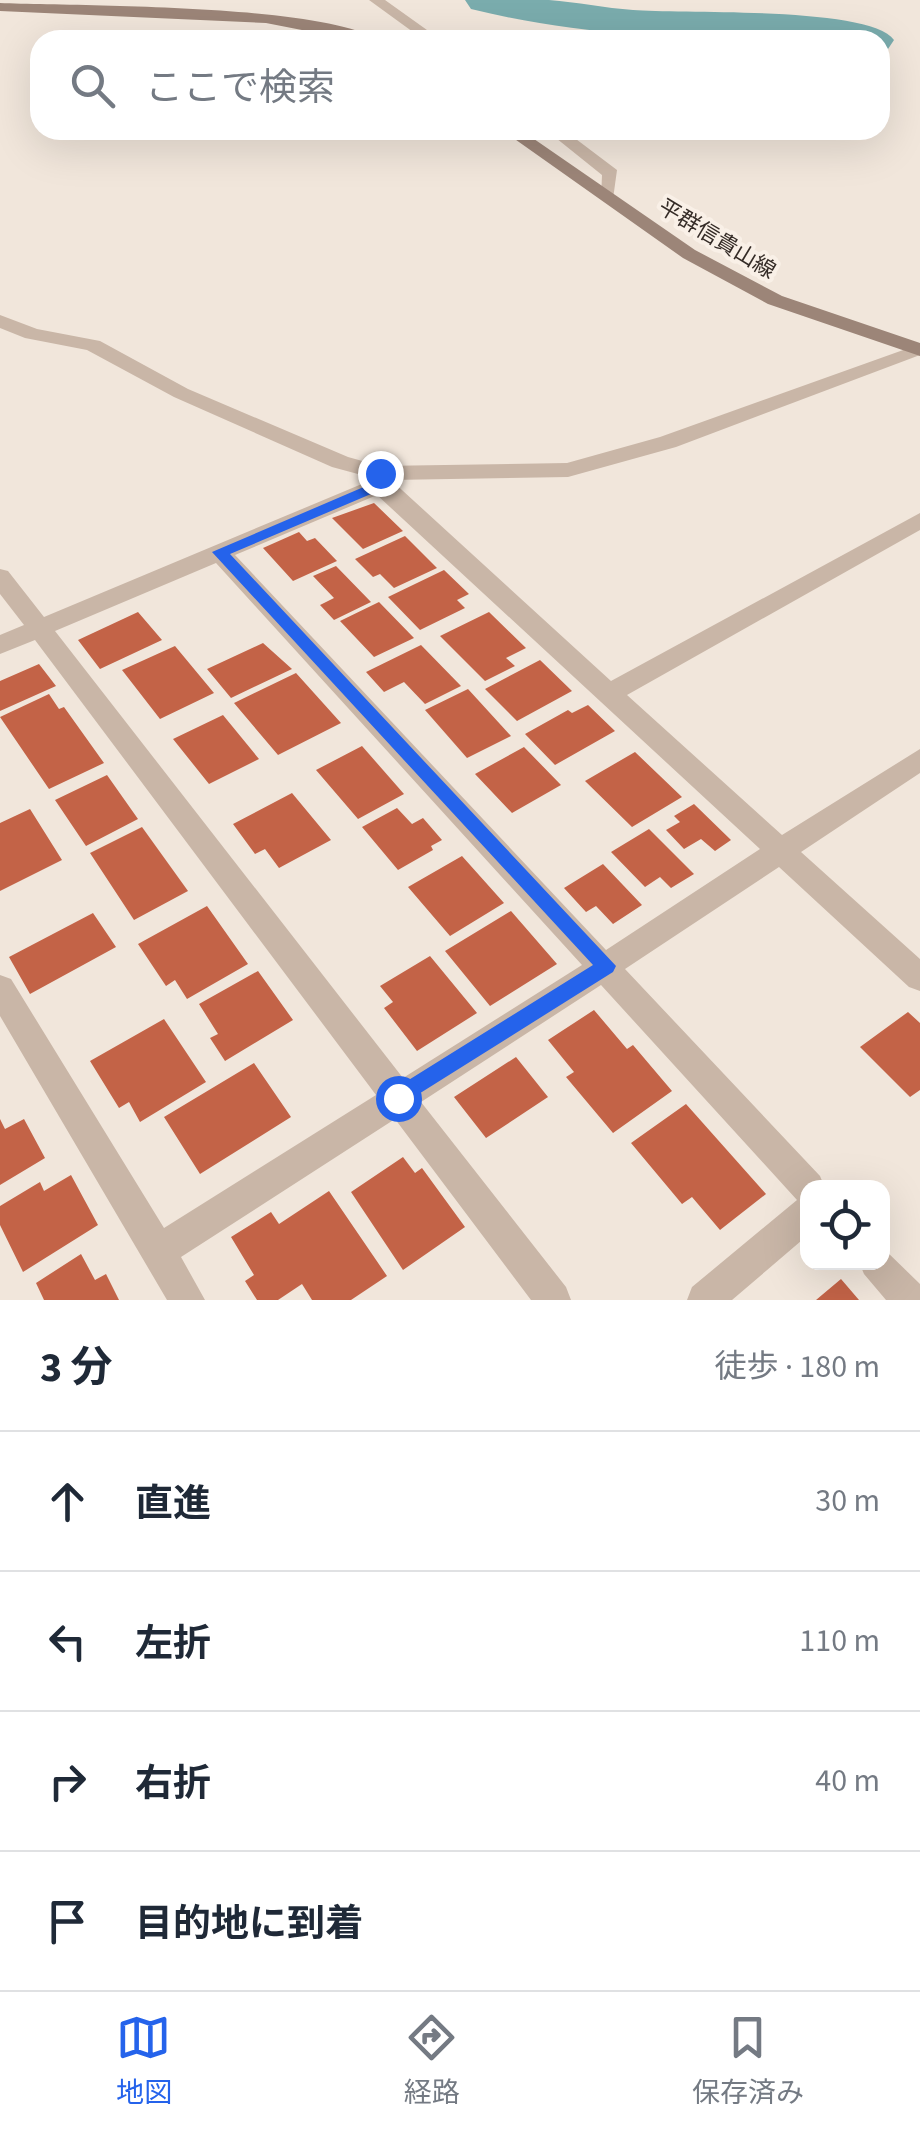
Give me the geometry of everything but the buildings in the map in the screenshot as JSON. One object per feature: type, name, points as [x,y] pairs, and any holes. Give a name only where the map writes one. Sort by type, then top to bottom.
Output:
[{"type":"main road","points":[[0,7],[266,19],[331,30]]},
{"type":"main road","name":"平群信貴山線","points":[[525,140],[689,254],[775,300],[919,349]]},
{"type":"street","points":[[376,0],[420,30]]},
{"type":"street","points":[[567,140],[611,174],[606,195]]},
{"type":"street","points":[[0,321],[32,334],[94,345],[181,394],[380,479],[920,978]]},
{"type":"street","points":[[0,645],[380,479],[568,470],[668,442],[919,349]]},
{"type":"street","points":[[609,693],[920,520]]},
{"type":"street","points":[[220,552],[801,1180]]},
{"type":"street","points":[[0,577],[553,1300]]},
{"type":"street","points":[[158,1252],[606,966],[920,759]]},
{"type":"street","points":[[0,988],[187,1300]]},
{"type":"street","points":[[705,1300],[800,1219]]},
{"type":"street","points":[[883,1270],[910,1300]]},
{"type":"waterway","points":[[485,0],[521,9],[634,23],[804,30]]},
{"type":"route","points":[[380,473],[380,485],[220,552],[606,966],[398,1098]]}]
